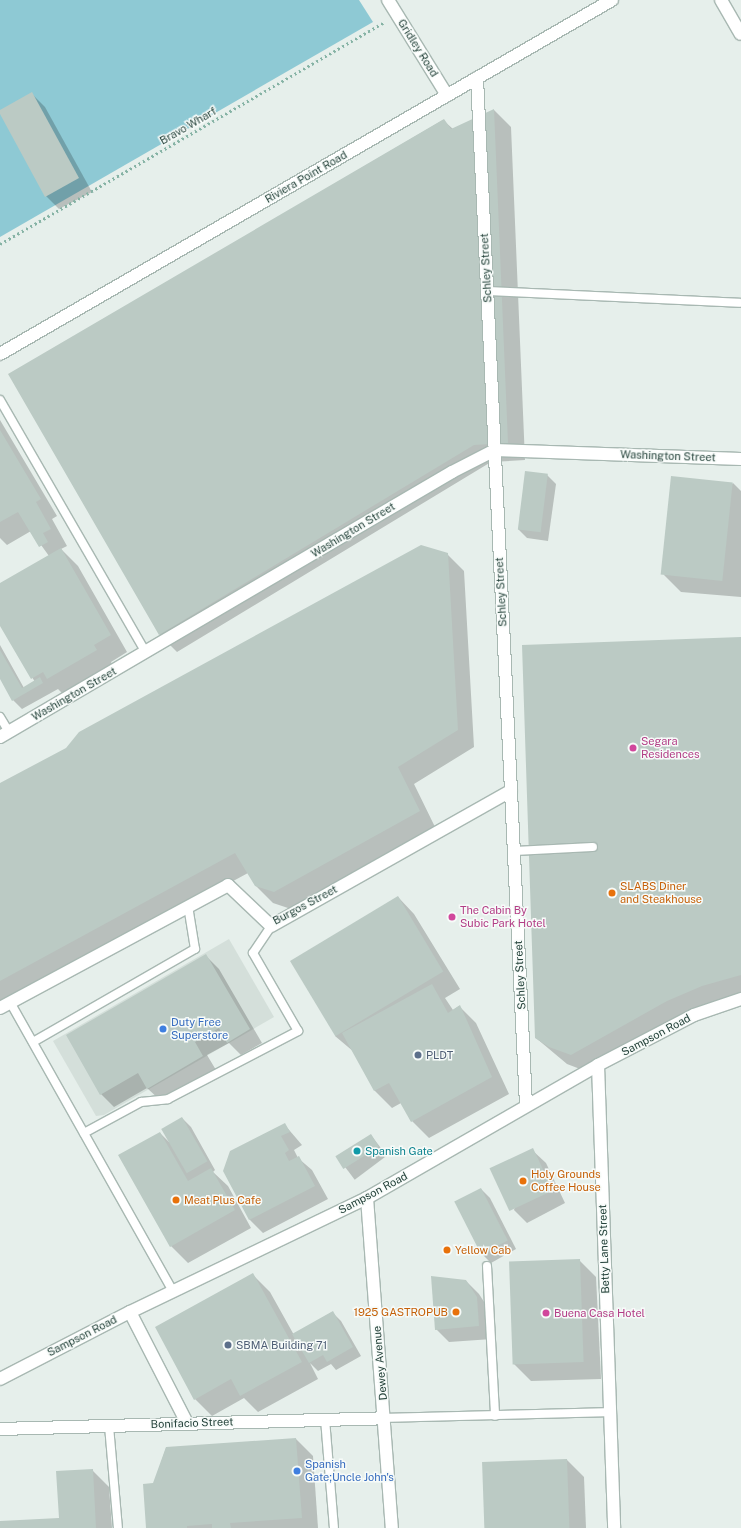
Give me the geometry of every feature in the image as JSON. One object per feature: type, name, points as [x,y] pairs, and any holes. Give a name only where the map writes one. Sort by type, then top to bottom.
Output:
[{"type":"street","name":"Gridley Road","points":[[388,0],[447,95]]},
{"type":"street","name":"Riviera Point Road","points":[[0,354],[612,0]]},
{"type":"street","points":[[721,0],[741,34]]},
{"type":"street","name":"Schley Street","points":[[477,78],[526,1105]]},
{"type":"street","name":"Washington Street","points":[[4,735],[452,472],[495,450],[741,459]]},
{"type":"street","name":"Burgos Street","points":[[5,1005],[228,885],[271,926],[511,791]]},
{"type":"street","name":"Sampson Road","points":[[0,1379],[173,1290],[367,1198],[526,1105],[598,1065],[694,1015],[741,999]]},
{"type":"street","name":"Betty Lane Street","points":[[598,1065],[614,1528]]},
{"type":"street","name":"Dewey Avenue","points":[[367,1198],[385,1418],[392,1528]]},
{"type":"street","points":[[130,1312],[187,1423]]},
{"type":"street","name":"Bonifacio Street","points":[[0,1428],[385,1418]]},
{"type":"lane","points":[[487,291],[740,303]]},
{"type":"lane","points":[[0,400],[146,653]]},
{"type":"lane","points":[[0,717],[4,735]]},
{"type":"lane","points":[[514,851],[593,847]]},
{"type":"lane","points":[[32,1042],[195,950],[188,906]]},
{"type":"lane","points":[[84,1133],[141,1102],[168,1099],[298,1031],[253,953],[271,926]]},
{"type":"lane","points":[[5,1005],[32,1042],[173,1290]]},
{"type":"lane","points":[[487,1266],[496,1416]]},
{"type":"lane","points":[[385,1418],[610,1412]]},
{"type":"lane","points":[[325,1419],[334,1528]]},
{"type":"lane","points":[[109,1426],[118,1528]]},
{"type":"path","name":"Bravo Wharf","points":[[0,244],[384,22]]},
{"type":"shaded area","name":"Duty Free Superstore","points":[[229,939],[274,1017],[104,1115],[96,1116],[53,1041]]},
{"type":"water","points":[[0,0],[359,0],[373,22],[0,237]]},
{"type":"building","points":[[32,92],[79,178],[45,197],[0,114],[0,110]]},
{"type":"building","points":[[494,109],[508,443],[474,445],[159,635],[8,374],[444,119],[451,129]]},
{"type":"building","points":[[0,430],[41,499],[36,502],[51,529],[43,533],[48,542],[39,547],[18,512],[0,522]]},
{"type":"building","points":[[525,471],[548,474],[541,532],[518,530]]},
{"type":"building","points":[[671,476],[733,482],[722,581],[661,574]]},
{"type":"building","points":[[421,545],[448,553],[458,730],[398,767],[420,811],[274,892],[255,886],[235,853],[0,981],[0,783],[66,748],[79,732]]},
{"type":"building","points":[[61,548],[111,635],[94,645],[97,650],[47,679],[43,672],[31,679],[0,626],[0,583]]},
{"type":"building","name":"Segara Residences","points":[[741,637],[741,975],[702,986],[667,1001],[571,1055],[549,1047],[535,1038],[522,645]]},
{"type":"building","points":[[0,650],[22,688],[40,677],[43,683],[12,701],[0,679]]},
{"type":"building","points":[[398,896],[443,971],[335,1036],[290,961]]},
{"type":"building","name":"Duty Free Superstore","points":[[206,954],[250,1029],[227,1043],[219,1028],[195,1042],[203,1056],[147,1089],[138,1073],[100,1095],[66,1035]]},
{"type":"building","name":"PLDT","points":[[432,984],[448,1013],[460,1005],[492,1077],[411,1122],[389,1083],[374,1091],[342,1033]]},
{"type":"building","points":[[182,1117],[208,1161],[187,1173],[161,1129]]},
{"type":"building","points":[[285,1123],[290,1132],[281,1136],[289,1150],[285,1153],[289,1161],[299,1156],[315,1186],[249,1220],[223,1171],[230,1151]]},
{"type":"building","points":[[160,1132],[188,1181],[211,1168],[235,1210],[170,1247],[118,1155]]},
{"type":"building","name":"Spanish Gate","points":[[371,1134],[379,1147],[343,1169],[335,1156]]},
{"type":"building","name":"Holy Grounds Coffee House","points":[[533,1148],[553,1191],[509,1211],[489,1168]]},
{"type":"building","points":[[481,1188],[508,1241],[481,1254],[454,1202]]},
{"type":"building","points":[[580,1259],[584,1362],[513,1364],[509,1261]]},
{"type":"building","name":"SBMA Building 71","points":[[253,1273],[302,1362],[240,1396],[231,1379],[194,1400],[155,1327]]},
{"type":"building","name":"1925 GASTROPUB","points":[[431,1276],[466,1280],[477,1297],[479,1326],[435,1330]]},
{"type":"building","points":[[333,1311],[353,1347],[327,1362],[323,1355],[309,1363],[292,1334]]},
{"type":"building","points":[[296,1438],[302,1518],[230,1523],[231,1528],[212,1528],[212,1524],[187,1526],[187,1528],[146,1528],[143,1484],[153,1483],[166,1447]]},
{"type":"building","points":[[567,1459],[569,1528],[484,1528],[482,1462]]},
{"type":"building","points":[[93,1469],[96,1528],[0,1528],[0,1521],[59,1518],[56,1471]]},
{"type":"place","name":"Segara Residences","points":[[633,748]]},
{"type":"place","name":"SLABS Diner and Steakhouse","points":[[612,893]]},
{"type":"place","name":"The Cabin By Subic Park Hotel","points":[[452,917]]},
{"type":"place","name":"Duty Free Superstore","points":[[163,1029]]},
{"type":"place","name":"PLDT","points":[[418,1055]]},
{"type":"place","name":"Spanish Gate","points":[[357,1151]]},
{"type":"place","name":"Holy Grounds Coffee House","points":[[523,1181]]},
{"type":"place","name":"Meat Plus Cafe","points":[[176,1200]]},
{"type":"place","name":"Yellow Cab","points":[[447,1250]]},
{"type":"place","name":"1925 GASTROPUB","points":[[456,1312]]},
{"type":"place","name":"Buena Casa Hotel","points":[[546,1313]]},
{"type":"place","name":"SBMA Building 71","points":[[228,1345]]},
{"type":"place","name":"Spanish Gate;Uncle John's","points":[[297,1471]]}]
